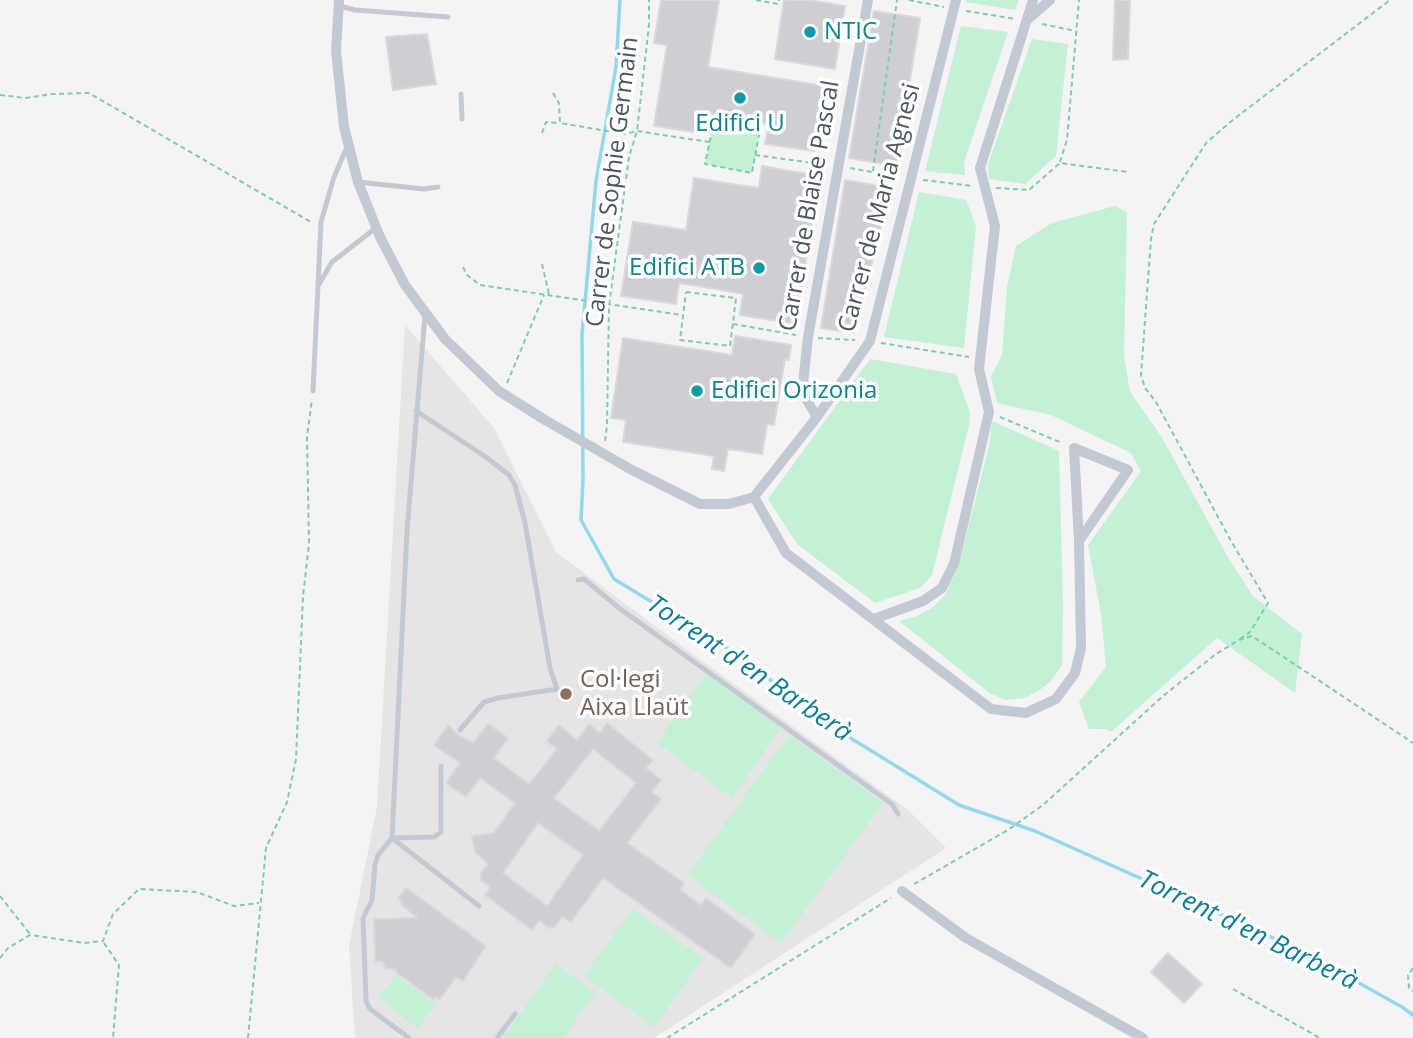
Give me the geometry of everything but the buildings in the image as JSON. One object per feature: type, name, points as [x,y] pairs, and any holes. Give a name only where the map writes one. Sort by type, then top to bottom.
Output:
[{"type":"street","name":"Carrer de Blaise Pascal","points":[[817,417],[802,392],[808,337],[868,0]]},
{"type":"street","points":[[874,619],[923,601],[942,588],[954,564],[989,412],[979,369],[995,226],[980,168],[1033,0]]},
{"type":"street","points":[[1027,20],[1050,0]]},
{"type":"street","points":[[339,3],[337,51],[344,127],[358,182],[405,285],[445,339],[499,391],[632,470],[700,504],[729,504],[754,497],[786,553],[990,709],[1026,713],[1056,699],[1076,673],[1081,648],[1074,448],[1128,470],[1079,541]]},
{"type":"street","name":"Carrer de Maria Agnesi","points":[[754,497],[817,417],[870,341],[955,4]]},
{"type":"street","points":[[902,891],[966,938],[1143,1038]]},
{"type":"lane","points":[[339,3],[355,10],[448,17]]},
{"type":"lane","points":[[460,94],[462,119]]},
{"type":"lane","points":[[313,391],[321,222],[334,177],[349,144]]},
{"type":"lane","points":[[358,182],[438,187]]},
{"type":"lane","points":[[318,286],[332,262],[377,227]]},
{"type":"lane","points":[[409,1038],[370,1009],[366,1001],[363,918],[372,900],[378,855],[392,838],[406,545],[425,312]]},
{"type":"lane","points":[[416,411],[486,457],[509,475],[515,485],[525,523],[550,668],[557,689],[484,702],[460,730]]},
{"type":"lane","points":[[578,580],[584,579],[629,616],[892,804],[898,814]]},
{"type":"lane","points":[[392,838],[434,836],[441,832],[441,766]]},
{"type":"lane","points":[[392,838],[480,906]]},
{"type":"lane","points":[[497,1038],[515,1014]]},
{"type":"path","name":"Carrer de Sophie Germain","points":[[598,450],[607,425],[609,305],[629,157],[637,131],[649,25],[649,0]]},
{"type":"path","points":[[756,0],[778,4],[779,0]]},
{"type":"path","points":[[873,171],[897,0]]},
{"type":"path","points":[[909,0],[955,4],[1076,31]]},
{"type":"path","points":[[755,155],[912,179],[985,188],[1029,190],[1060,163],[1068,139],[1079,0]]},
{"type":"path","points":[[667,1038],[902,891],[1008,830],[1043,804],[1163,696],[1216,654],[1250,632],[1268,603],[1161,413],[1144,388],[1141,375],[1154,224],[1206,143],[1390,0]]},
{"type":"path","points":[[0,95],[25,98],[89,93],[309,221],[321,222]]},
{"type":"path","points":[[554,93],[559,103],[560,123]]},
{"type":"path","points":[[713,121],[760,129],[755,155],[752,173],[705,164],[713,121]]},
{"type":"path","points":[[542,133],[546,122],[625,134],[637,131],[709,142]]},
{"type":"path","points":[[1060,163],[1128,172]]},
{"type":"path","points":[[542,264],[549,295]]},
{"type":"path","points":[[463,267],[467,275],[480,285],[682,315]]},
{"type":"path","points":[[686,292],[736,298],[730,346],[680,340],[682,315],[686,292]]},
{"type":"path","points":[[499,391],[509,381],[544,295]]},
{"type":"path","points":[[248,1038],[266,848],[287,802],[296,760],[303,596],[309,544],[307,437],[313,391]]},
{"type":"path","points":[[989,412],[1074,448]]},
{"type":"path","points":[[1238,640],[1252,636],[1413,743]]},
{"type":"path","points":[[103,941],[113,914],[139,889],[197,892],[234,905],[260,903]]},
{"type":"path","points":[[0,896],[30,935]]},
{"type":"path","points":[[0,958],[8,947],[30,935],[83,943],[103,941]]},
{"type":"path","points":[[103,941],[120,965],[113,1038]]},
{"type":"path","points":[[1413,968],[1408,975],[1409,988],[1413,991]]},
{"type":"path","points":[[1233,989],[1320,1038]]},
{"type":"shaded area","name":"Col·legi Aixa Llaüt","points":[[405,325],[494,428],[556,552],[908,810],[946,848],[654,1038],[355,1038],[349,946],[377,807]]},
{"type":"green space","points":[[966,0],[1019,0],[1015,10]]},
{"type":"green space","points":[[961,26],[1008,32],[964,162],[965,175],[925,171]]},
{"type":"green space","points":[[1032,39],[1068,44],[1056,156],[1025,184],[989,179],[988,164]]},
{"type":"green space","points":[[714,121],[760,129],[752,173],[705,164]]},
{"type":"green space","points":[[919,192],[966,200],[976,225],[964,348],[884,337]]},
{"type":"green space","points":[[1115,206],[1127,212],[1124,355],[1130,392],[1161,436],[1229,559],[1253,596],[1302,634],[1295,693],[1217,638],[1111,732],[1106,729],[1089,729],[1079,702],[1106,667],[1101,614],[1088,545],[1141,471],[1131,453],[1051,415],[997,403],[991,377],[1002,355],[1007,287],[1016,246],[1052,223]]},
{"type":"green space","points":[[870,359],[956,374],[970,412],[932,575],[920,588],[875,603],[797,544],[768,499]]},
{"type":"green space","points":[[992,421],[1059,451],[1062,665],[1050,682],[1041,689],[1025,698],[1006,700],[991,694],[899,621],[932,608],[945,595],[958,568],[989,446]]},
{"type":"green space","points":[[706,674],[781,728],[732,798],[657,743]]},
{"type":"green space","points":[[789,735],[883,803],[781,943],[687,875]]},
{"type":"green space","points":[[632,909],[703,958],[654,1027],[584,976]]},
{"type":"green space","points":[[556,964],[595,993],[563,1038],[503,1038]]},
{"type":"green space","points":[[396,975],[436,1004],[418,1028],[378,998]]},
{"type":"waterway","name":"Torrent d'en Barberà","points":[[620,0],[616,67],[596,181],[582,335],[581,520],[614,579],[718,642],[849,737],[959,805],[1035,831],[1300,950],[1413,1015]]},
{"type":"place","name":"NTIC","points":[[810,32]]},
{"type":"place","name":"Edifici U","points":[[740,98]]},
{"type":"place","name":"Edifici ATB","points":[[759,268]]},
{"type":"place","name":"Edifici Orizonia","points":[[697,391]]},
{"type":"place","name":"Col·legi Aixa Llaüt","points":[[566,694]]}]
